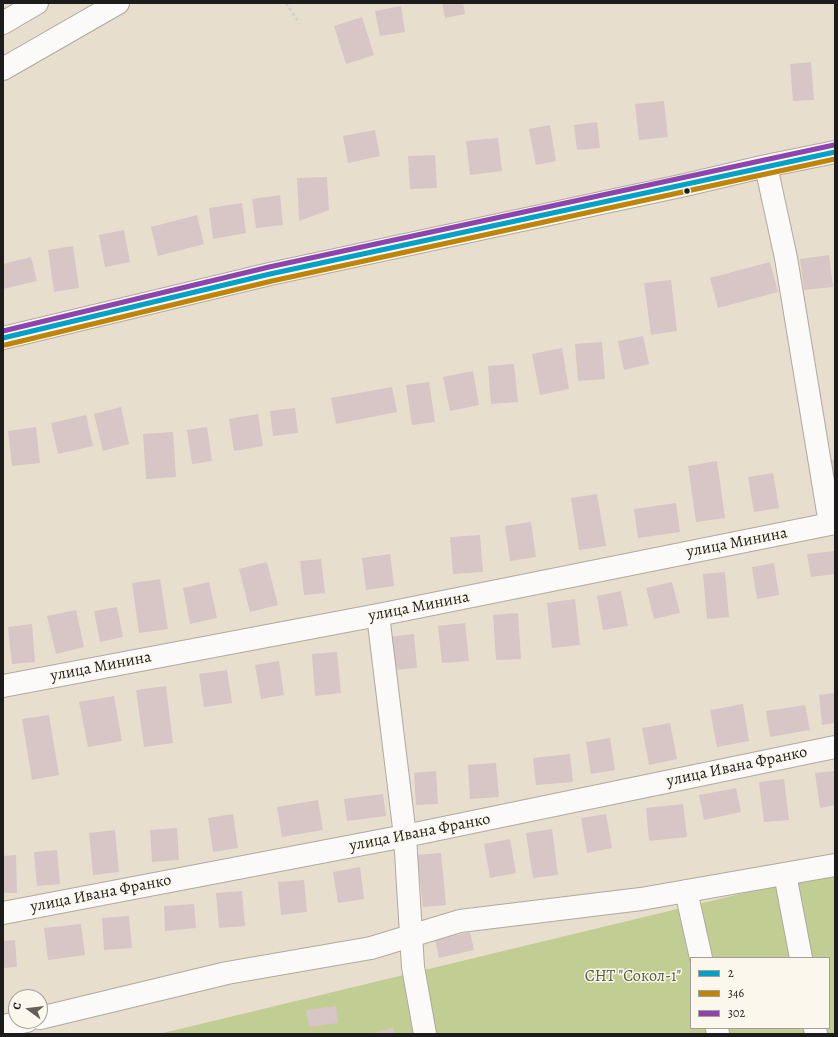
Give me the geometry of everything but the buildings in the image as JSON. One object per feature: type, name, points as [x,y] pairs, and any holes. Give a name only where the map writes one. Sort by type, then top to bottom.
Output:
[{"type":"main road","points":[[3,23],[37,3]]},
{"type":"main road","points":[[3,69],[118,3]]},
{"type":"main road","points":[[3,338],[270,274],[835,152]]},
{"type":"main road","points":[[766,166],[786,258],[833,524]]},
{"type":"main road","name":"улица Минина","points":[[3,686],[378,615],[833,524]]},
{"type":"main road","points":[[378,615],[405,836],[413,967],[425,1034]]},
{"type":"main road","name":"улица Ивана Франко","points":[[3,913],[405,836],[835,747]]},
{"type":"main road","points":[[48,1018],[227,972],[371,948],[460,921],[641,899],[835,865]]},
{"type":"main road","points":[[785,874],[801,957]]},
{"type":"main road","points":[[686,891],[701,957]]},
{"type":"path","points":[[286,3],[300,24]]},
{"type":"green space","name":"СНТ \"Сокол-1\"","points":[[835,871],[835,1034],[159,1034]]},
{"type":"transit line","name":"302","points":[[3,331],[269,267],[834,145]]},
{"type":"transit line","name":"2","points":[[3,338],[270,274],[835,152]]},
{"type":"transit line","name":"346","points":[[5,345],[272,281],[835,159]]}]
